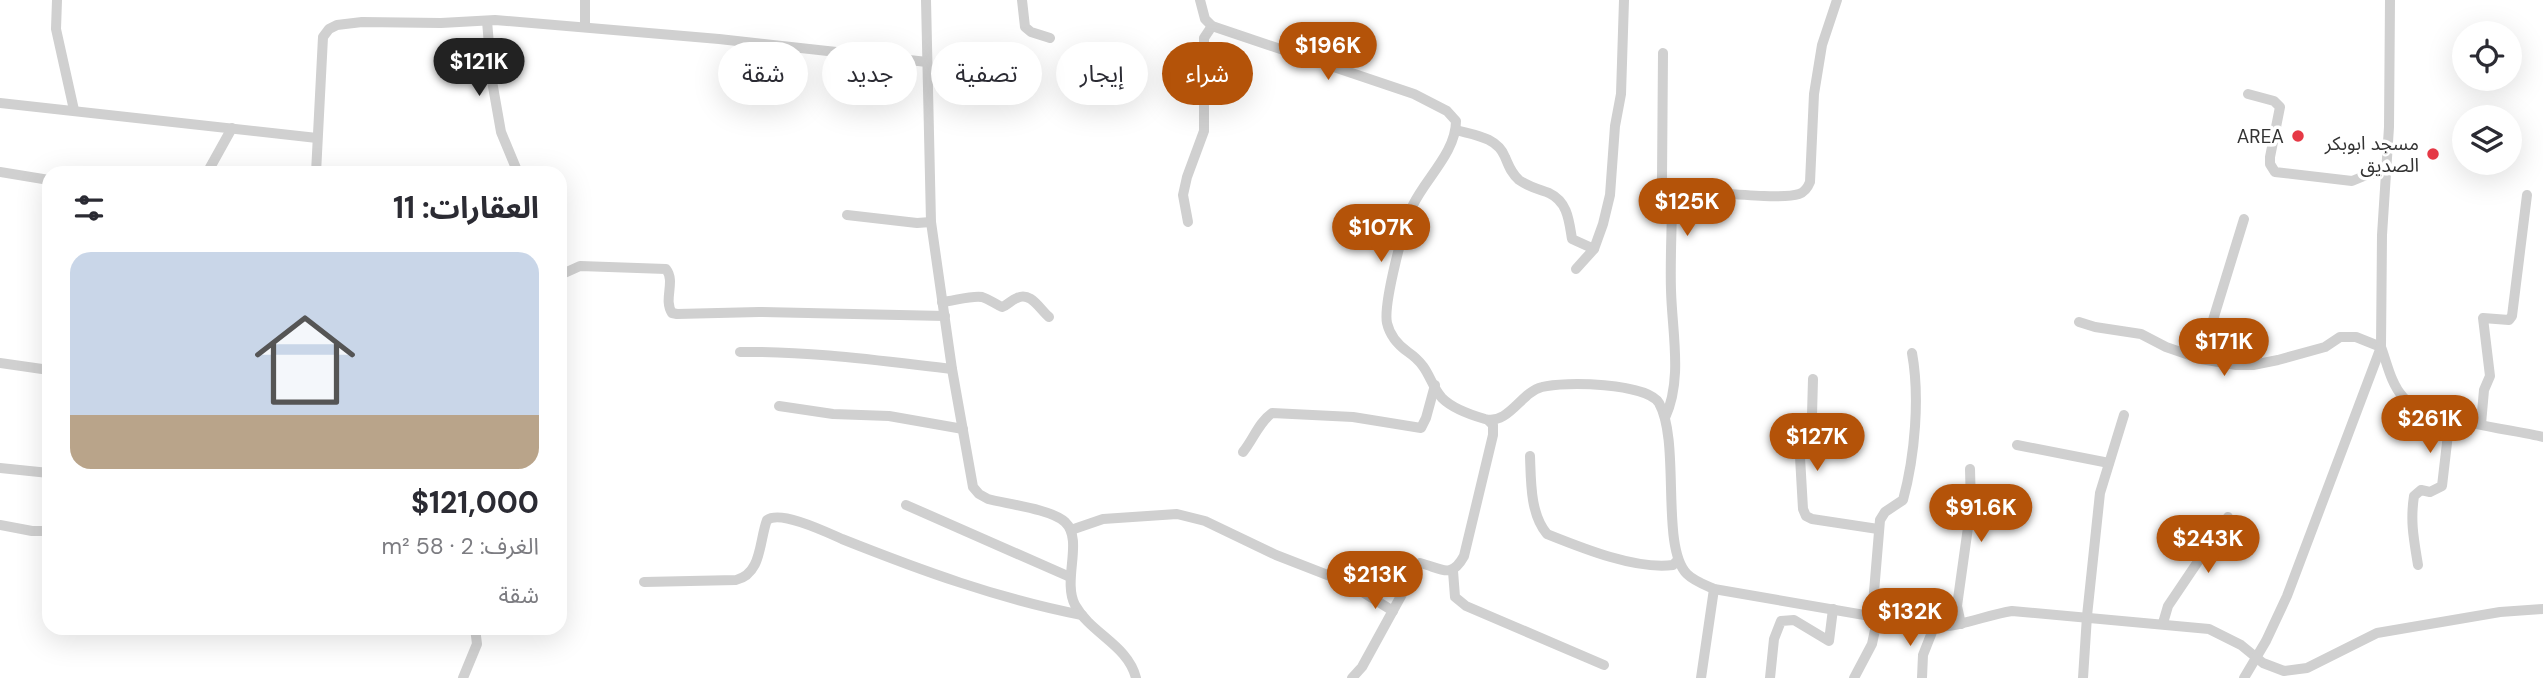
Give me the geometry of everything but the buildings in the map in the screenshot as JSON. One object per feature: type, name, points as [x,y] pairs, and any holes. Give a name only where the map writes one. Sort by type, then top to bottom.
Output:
[{"type":"street","points":[[57,0],[56,29],[74,110]]},
{"type":"street","points":[[585,0],[585,27]]},
{"type":"street","points":[[926,0],[931,222],[952,369],[973,487],[988,499],[1051,514],[1063,520],[1071,530],[1073,540],[1070,577],[1072,596],[1082,615],[1126,656],[1134,668],[1136,678]]},
{"type":"street","points":[[1022,0],[1025,27],[1031,32],[1050,38]]},
{"type":"street","points":[[1200,0],[1205,19],[1212,26],[1433,102],[1447,111],[1455,121],[1456,130],[1452,142],[1413,204],[1405,225],[1386,322],[1397,344],[1423,365],[1440,396],[1451,405],[1488,420],[1503,417],[1540,387],[1624,387],[1642,391],[1658,401],[1665,418],[1678,560],[1686,573],[1714,589],[1934,627],[1952,627],[2012,611],[2209,629],[2224,635],[2272,668],[2284,671],[2307,668],[2377,633],[2500,612],[2543,609]]},
{"type":"street","points":[[1576,269],[1594,249],[1604,224],[1610,195],[1615,126],[1621,94],[1623,0]]},
{"type":"street","points":[[1672,198],[1681,191],[1782,195],[1800,194],[1806,189],[1810,182],[1816,81],[1822,45],[1837,0]]},
{"type":"street","points":[[2244,678],[2287,596],[2381,347],[2382,234],[2389,127],[2390,0]]},
{"type":"street","points":[[316,166],[323,37],[329,29],[337,25],[362,22],[495,20],[719,38],[927,62]]},
{"type":"street","points":[[487,21],[500,132],[515,166]]},
{"type":"street","points":[[1188,222],[1184,195],[1187,177],[1204,131],[1204,38],[1212,26]]},
{"type":"street","points":[[1663,53],[1662,178],[1664,187],[1672,198],[1671,289],[1675,377],[1671,405],[1665,418]]},
{"type":"street","points":[[2248,94],[2274,102],[2280,107],[2270,157],[2270,164],[2275,172],[2352,181],[2369,174],[2386,174]]},
{"type":"street","points":[[0,103],[317,138]]},
{"type":"street","points":[[212,166],[232,128]]},
{"type":"street","points":[[1456,130],[1492,141],[1505,155],[1508,167],[1518,179],[1555,197],[1562,204],[1568,214],[1572,239],[1594,249]]},
{"type":"street","points":[[0,172],[42,179]]},
{"type":"street","points":[[2481,424],[2484,390],[2490,376],[2483,318],[2509,320],[2512,316],[2527,195]]},
{"type":"street","points":[[847,215],[917,223],[931,222]]},
{"type":"street","points":[[2201,359],[2244,219]]},
{"type":"street","points":[[567,272],[580,266],[666,269],[671,276],[668,305],[672,313],[677,314],[759,312],[945,316]]},
{"type":"street","points":[[942,302],[976,296],[1002,307],[1026,296],[1049,317]]},
{"type":"street","points":[[2079,322],[2141,334],[2166,347],[2201,359],[2236,365],[2253,365],[2325,347],[2340,337],[2356,337],[2381,347],[2394,382],[2403,397],[2417,407],[2450,418],[2542,434]]},
{"type":"street","points":[[740,352],[846,357],[952,369]]},
{"type":"street","points":[[1854,678],[1872,644],[1880,520],[1885,512],[1903,500],[1908,483],[1917,402],[1917,378],[1912,353]]},
{"type":"street","points":[[0,363],[42,369]]},
{"type":"street","points":[[0,370],[42,375]]},
{"type":"street","points":[[1813,379],[1814,405],[1800,457],[1803,509],[1806,516],[1878,529]]},
{"type":"street","points":[[1242,452],[1252,441],[1264,419],[1272,413],[1353,417],[1421,428],[1435,385]]},
{"type":"street","points":[[779,406],[833,414],[889,416],[963,429]]},
{"type":"street","points":[[2083,678],[2100,493],[2124,415]]},
{"type":"street","points":[[2418,565],[2416,542],[2412,533],[2414,496],[2421,490],[2430,492],[2442,486],[2450,418]]},
{"type":"street","points":[[1352,678],[1362,667],[1420,563],[1453,570],[1457,569],[1464,556],[1490,449],[1493,428],[1488,420]]},
{"type":"street","points":[[2017,445],[2109,463]]},
{"type":"street","points":[[1530,456],[1531,491],[1541,527],[1547,534],[1616,558],[1656,566],[1673,565],[1678,560]]},
{"type":"street","points":[[0,468],[42,472]]},
{"type":"street","points":[[1961,624],[1957,606],[1971,506],[1970,469]]},
{"type":"street","points":[[906,505],[1070,577]]},
{"type":"street","points":[[1071,530],[1103,519],[1177,514],[1186,516],[1205,521],[1276,555],[1348,583],[1393,611]]},
{"type":"street","points":[[644,582],[745,578],[755,566],[767,520],[778,516],[806,524],[959,583],[1082,615]]},
{"type":"street","points":[[2163,623],[2164,615],[2175,595],[2228,517]]},
{"type":"street","points":[[0,525],[42,531]]},
{"type":"street","points":[[1453,570],[1455,597],[1466,606],[1604,665]]},
{"type":"street","points":[[1701,678],[1714,589]]},
{"type":"street","points":[[1770,678],[1774,639],[1781,621],[1794,620],[1829,640],[1833,609]]},
{"type":"street","points":[[1922,678],[1923,655],[1934,627]]},
{"type":"street","points":[[463,678],[477,644],[476,635]]},
{"type":"place","name":"AREA","points":[[2298,136]]},
{"type":"place","name":"مسجد ابوبكر الصديق","points":[[2433,154]]}]
